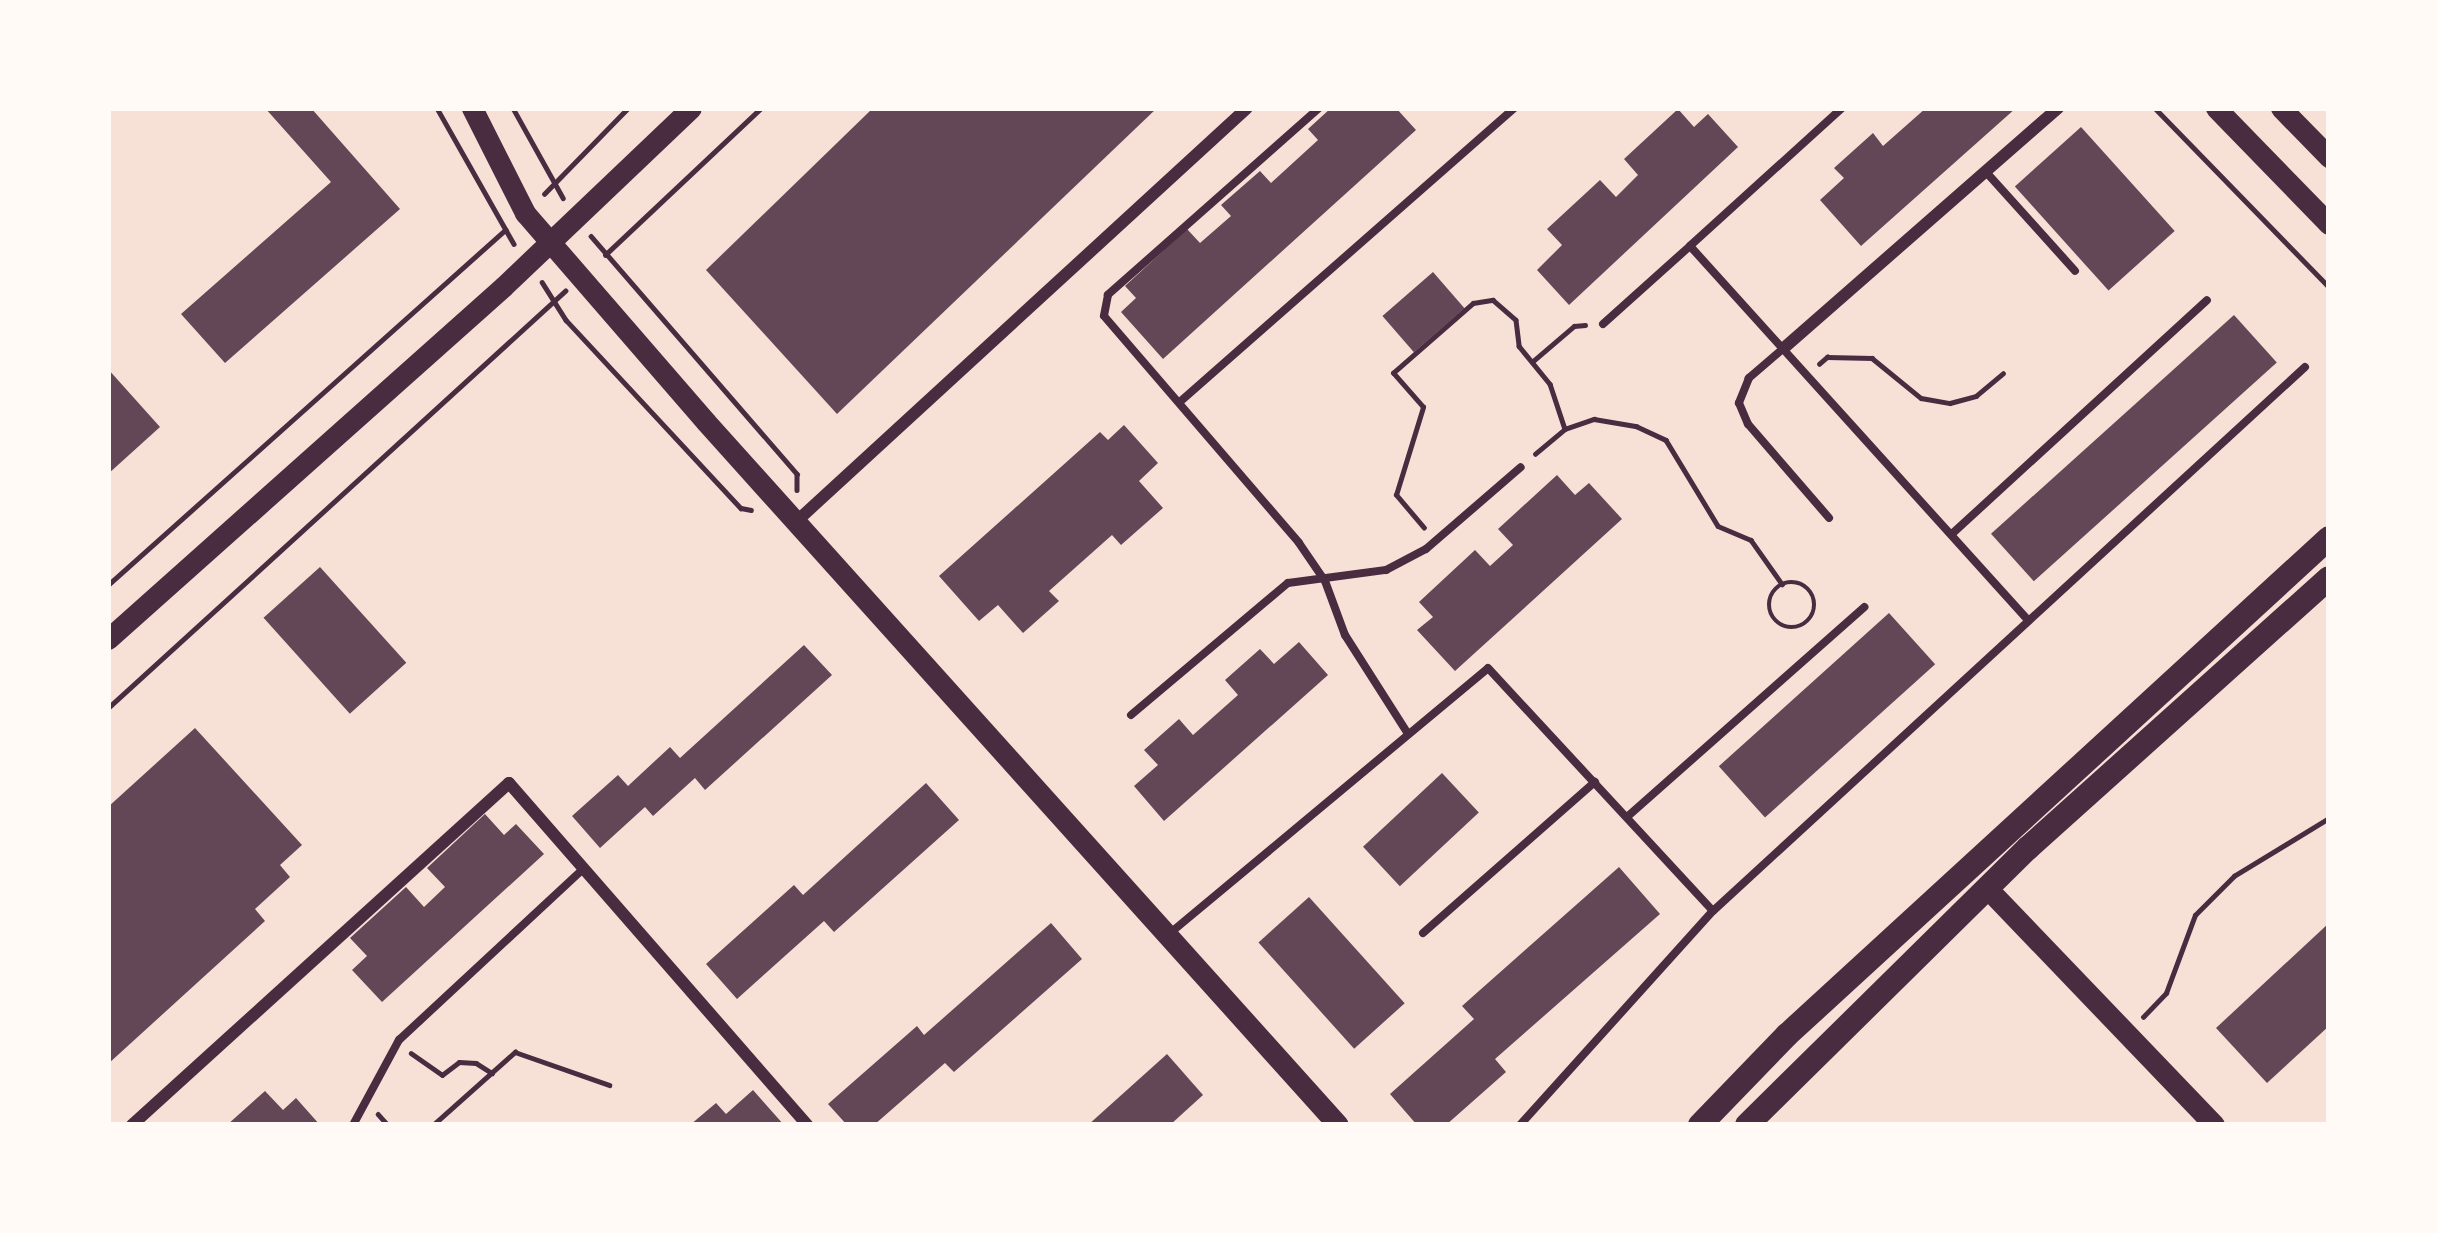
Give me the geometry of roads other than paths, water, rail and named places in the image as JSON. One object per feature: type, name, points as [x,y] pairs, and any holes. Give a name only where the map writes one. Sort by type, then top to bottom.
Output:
[{"type":"main road","points":[[1700,1125],[1787,1035],[2329,538]]},
{"type":"main road","points":[[1747,1125],[1987,888],[2329,578]]},
{"type":"street","points":[[472,108],[525,213],[1332,1123]]},
{"type":"street","points":[[108,638],[550,242],[691,108]]},
{"type":"street","points":[[798,520],[830,484],[1247,108]]},
{"type":"street","points":[[1785,347],[2057,108]]},
{"type":"street","points":[[2216,108],[2329,224]]},
{"type":"street","points":[[2281,108],[2329,157]]},
{"type":"street","points":[[132,1125],[509,783],[807,1125]]},
{"type":"street","points":[[1987,888],[2214,1125]]},
{"type":"lane","points":[[1319,108],[1108,295],[1104,316],[1182,401],[1325,581],[1345,635],[1408,734]]},
{"type":"lane","points":[[1182,401],[1514,108]]},
{"type":"lane","points":[[1603,323],[1842,108]]},
{"type":"lane","points":[[1986,172],[2075,271]]},
{"type":"lane","points":[[1690,246],[1954,532],[2027,619]]},
{"type":"lane","points":[[1954,532],[2207,300]]},
{"type":"lane","points":[[1785,347],[1748,378],[1739,403],[1748,424],[1829,518]]},
{"type":"lane","points":[[1520,1125],[1713,911],[2305,367]]},
{"type":"lane","points":[[1131,716],[1288,583],[1387,571],[1445,532],[1521,467]]},
{"type":"lane","points":[[1628,817],[1864,607]]},
{"type":"lane","points":[[1168,935],[1488,668],[1713,911]]},
{"type":"lane","points":[[1423,933],[1594,782]]},
{"type":"lane","points":[[353,1125],[399,1040],[584,868]]}]
